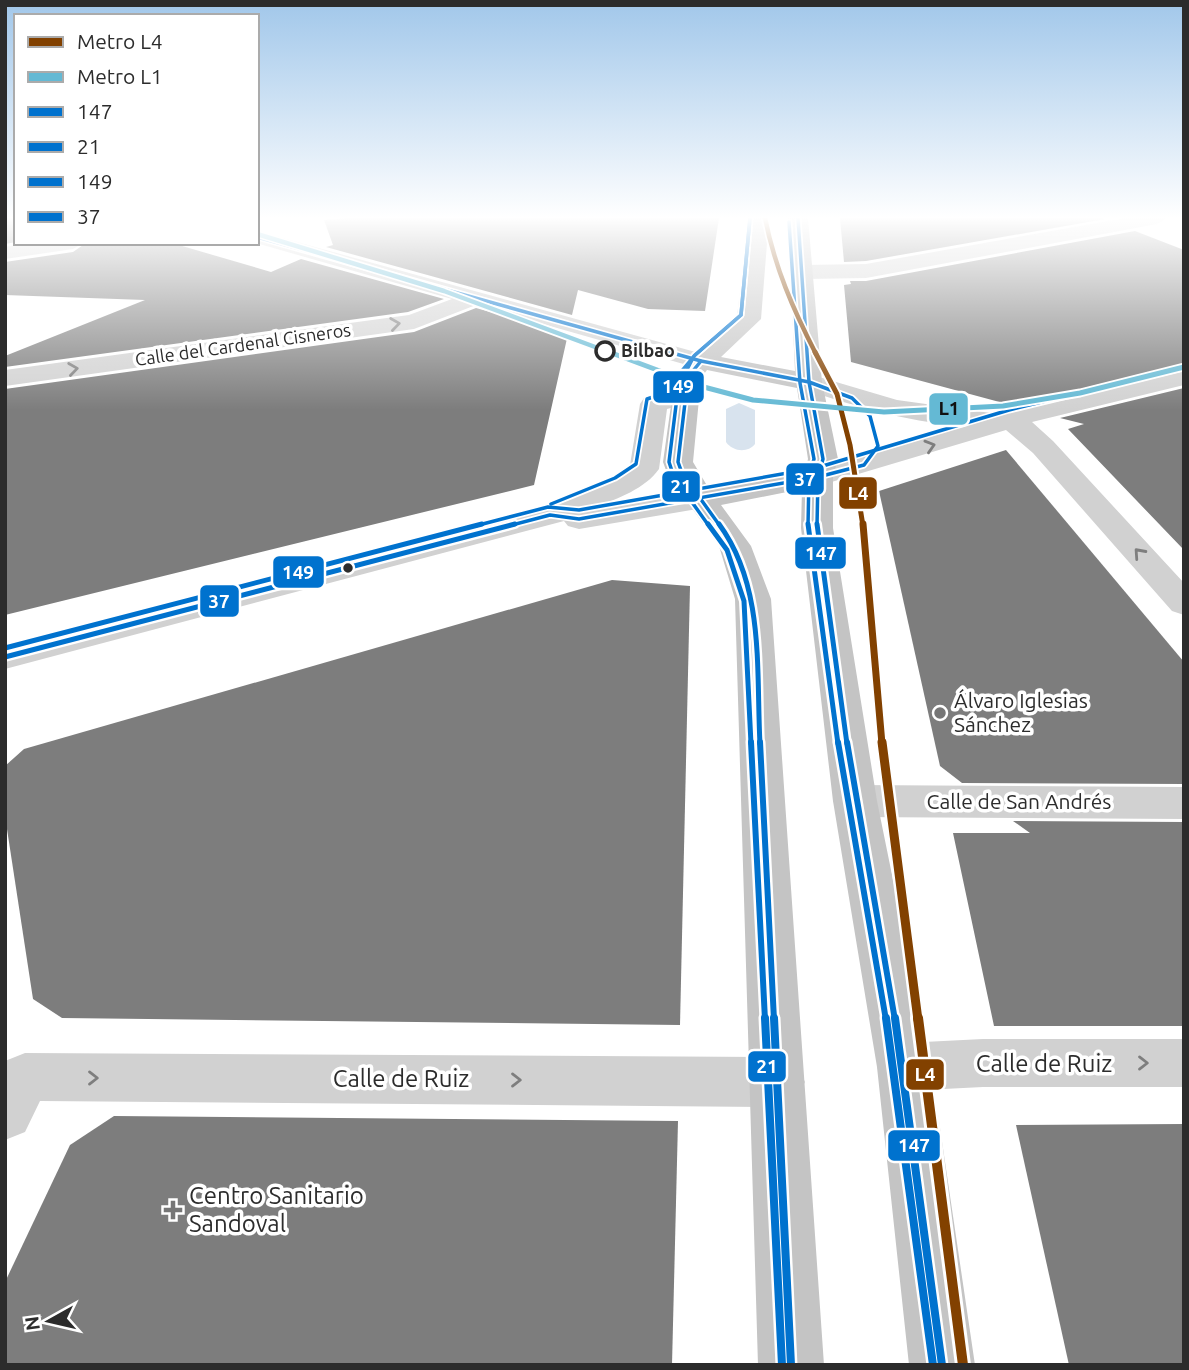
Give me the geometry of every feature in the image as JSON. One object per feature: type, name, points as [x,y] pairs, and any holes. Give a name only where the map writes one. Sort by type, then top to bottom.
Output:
[{"type":"main road","points":[[753,282],[749,319],[701,361],[688,377],[678,462],[682,473],[704,499],[736,546],[753,599],[791,1365]]},
{"type":"main road","points":[[804,282],[809,382],[823,459],[818,477],[817,528],[855,801],[904,1067],[942,1365]]},
{"type":"main road","points":[[701,361],[809,382]]},
{"type":"main road","points":[[704,499],[818,477]]},
{"type":"street","points":[[422,282],[701,361]]},
{"type":"street","name":"Calle del Cardenal Cisneros","points":[[5,378],[414,322],[477,297]]},
{"type":"street","points":[[818,477],[932,445],[1011,419],[1184,377]]},
{"type":"street","points":[[809,382],[852,398],[954,420],[1011,419],[1043,447],[1184,604]]},
{"type":"street","points":[[5,657],[550,514],[619,486],[644,469],[654,404],[684,396]]},
{"type":"street","points":[[550,514],[579,519],[704,499]]},
{"type":"street","name":"Calle de San Andrés","points":[[855,801],[1184,803]]},
{"type":"street","name":"Calle de Ruiz","points":[[904,1067],[982,1063],[1184,1063]]},
{"type":"street","name":"Calle de Ruiz","points":[[12,1083],[778,1082]]},
{"type":"shaded area","points":[[739,403],[755,410],[755,444],[745,450],[732,448],[726,442],[726,409]]},
{"type":"building","points":[[5,282],[383,282],[444,299],[408,312],[5,367],[5,356],[145,300],[5,295]]},
{"type":"building","points":[[452,282],[709,282],[705,311],[648,309],[578,290],[572,315]]},
{"type":"building","points":[[850,282],[1184,282],[1184,367],[1018,407],[851,362],[844,285],[851,284]]},
{"type":"building","points":[[476,308],[568,334],[534,485],[5,615],[5,389],[414,332]]},
{"type":"building","points":[[1184,388],[1184,550],[1068,429],[1084,424],[1060,418]]},
{"type":"building","points":[[1006,450],[1184,662],[1184,784],[962,783],[940,766],[879,491]]},
{"type":"building","points":[[612,580],[690,586],[680,1025],[62,1018],[33,999],[5,816],[5,766],[24,749]]},
{"type":"building","points":[[1013,821],[1184,822],[1184,1026],[994,1026],[953,833],[1030,833]]},
{"type":"building","points":[[114,1116],[678,1121],[672,1365],[5,1365],[5,1282],[70,1145]]},
{"type":"building","points":[[1184,1124],[1184,1365],[1069,1365],[1016,1125]]},
{"type":"metro line","name":"L1","points":[[414,282],[700,386],[753,400],[884,412],[1003,406],[1080,393],[1184,367]]},
{"type":"metro line","name":"L4","points":[[782,282],[792,307],[837,394],[850,445],[865,537],[875,690],[963,1365]]},
{"type":"transit line","name":"147","points":[[418,282],[701,361],[809,382],[852,398],[870,416],[878,446],[864,465],[818,477],[817,528],[855,801],[904,1067],[942,1365]]},
{"type":"transit line","name":"21","points":[[744,282],[741,315],[695,355],[680,373],[669,462],[674,477],[727,550],[744,601],[782,1365]]},
{"type":"transit line","name":"149","points":[[551,504],[615,478],[636,464],[647,399],[677,389],[694,356],[741,315],[744,282]]},
{"type":"transit line","name":"21","points":[[793,282],[800,383],[814,459],[809,476],[808,529],[846,802],[895,1068],[933,1365]]},
{"type":"transit line","name":"37","points":[[5,657],[550,515],[579,519],[818,477],[823,459],[809,382],[802,282]]},
{"type":"transit line","name":"147","points":[[701,361],[688,377],[678,462],[682,473],[735,546],[753,599],[791,1365]]},
{"type":"transit line","name":"149","points":[[5,648],[548,507],[579,510],[816,468],[1009,410],[1182,368]]},
{"type":"place","name":"Bilbao","points":[[605,351]]},
{"type":"place","name":"Álvaro Iglesias Sánchez","points":[[940,713]]},
{"type":"place","name":"Centro Sanitario Sandoval","points":[[173,1210]]}]
